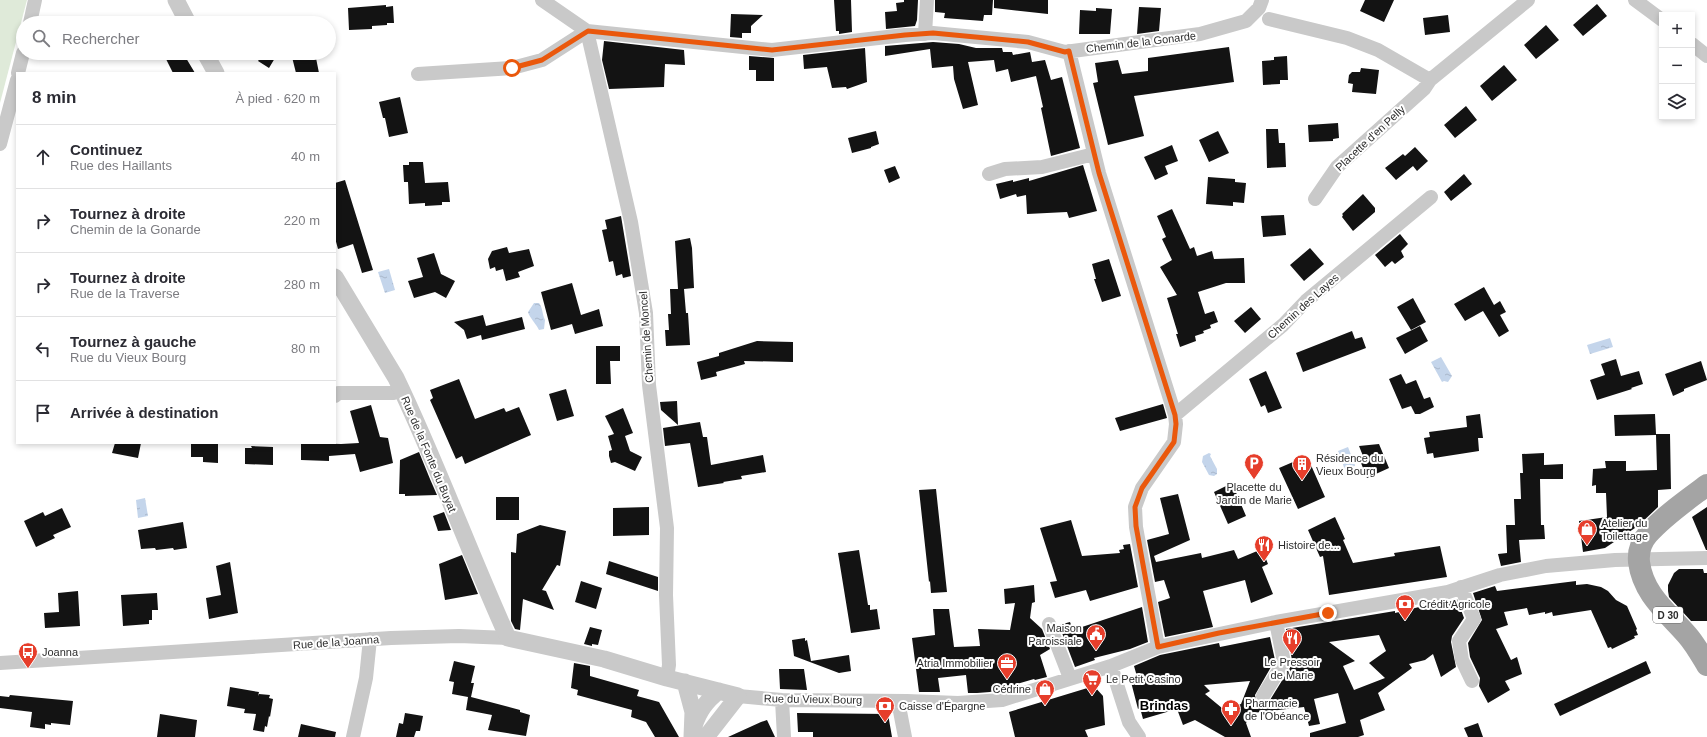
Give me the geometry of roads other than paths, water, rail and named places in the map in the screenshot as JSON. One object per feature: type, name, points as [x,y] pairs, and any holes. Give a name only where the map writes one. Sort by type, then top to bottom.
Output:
[{"type":"main road","name":"D 30","points":[[1707,485],[1671,512],[1647,535],[1639,549],[1639,560],[1645,584],[1655,601],[1699,650],[1707,666]]},
{"type":"street","points":[[32,16],[35,0]]},
{"type":"street","points":[[176,0],[184,16]]},
{"type":"street","points":[[418,74],[512,68],[542,60],[588,31],[542,0]]},
{"type":"street","points":[[925,34],[927,0]]},
{"type":"street","name":"Placette d'en Pelly","points":[[1315,199],[1336,167],[1424,89],[1430,80],[1528,0]]},
{"type":"street","points":[[1635,0],[1659,18]]},
{"type":"street","name":"Chemin de la Gonarde","points":[[588,31],[772,50],[933,33],[1028,42],[1065,52],[1200,34],[1246,21],[1261,4]]},
{"type":"street","points":[[1269,19],[1347,38],[1378,50],[1430,80]]},
{"type":"street","name":"Chemin de Moncel","points":[[588,31],[631,222],[646,313],[649,385],[667,528],[666,595],[669,665],[667,678]]},
{"type":"street","points":[[1695,46],[1707,56]]},
{"type":"street","points":[[1069,51],[1101,181],[1175,415],[1176,424],[1174,442],[1142,488],[1135,507],[1136,526],[1158,647]]},
{"type":"street","points":[[18,72],[21,60]]},
{"type":"street","points":[[209,60],[215,72]]},
{"type":"street","points":[[0,144],[16,84]]},
{"type":"street","points":[[989,174],[1004,169],[1042,167],[1094,154]]},
{"type":"street","name":"Chemin des Layes","points":[[1175,415],[1283,325],[1306,301],[1431,197]]},
{"type":"street","name":"Rue de la Fonte du Buyat","points":[[336,279],[402,390],[426,443],[508,638]]},
{"type":"street","points":[[336,395],[338,393],[393,393],[402,390]]},
{"type":"street","name":"Rue du Vieux Bourg","points":[[667,678],[738,696],[782,700],[958,703],[1002,700],[1111,666],[1158,647],[1276,622],[1448,592],[1500,575],[1546,566],[1639,560],[1707,558]]},
{"type":"street","points":[[1461,587],[1474,619],[1459,641],[1462,660],[1472,681]]},
{"type":"street","points":[[1263,696],[1284,662],[1276,622]]},
{"type":"street","points":[[1049,624],[1070,678]]},
{"type":"street","name":"Rue de la Joanna","points":[[0,663],[370,639],[459,636],[508,638],[604,659],[667,678]]},
{"type":"street","points":[[353,737],[366,678],[370,639]]},
{"type":"street","points":[[1111,666],[1129,722],[1139,737]]},
{"type":"street","points":[[685,682],[697,734]]},
{"type":"street","points":[[697,734],[699,713],[707,701],[719,691]]},
{"type":"street","points":[[697,734],[738,696]]},
{"type":"street","points":[[782,700],[784,737]]},
{"type":"street","points":[[898,701],[905,737]]},
{"type":"water","points":[[389,269],[395,290],[385,293],[378,272]]},
{"type":"water","points":[[534,303],[539,303],[541,307],[545,320],[544,329],[539,330],[528,312]]},
{"type":"water","points":[[1610,338],[1613,347],[1590,354],[1587,345]]},
{"type":"water","points":[[1441,357],[1452,376],[1448,382],[1442,382],[1431,362]]},
{"type":"water","points":[[1348,447],[1355,465],[1351,471],[1345,470],[1338,451]]},
{"type":"water","points":[[1209,453],[1211,454],[1210,456],[1217,469],[1217,474],[1214,476],[1209,475],[1202,462],[1203,456]]},
{"type":"water","points":[[145,498],[148,516],[138,518],[136,500]]},
{"type":"place","name":"Placette du Jardin de Marie","points":[[1254,480]]},
{"type":"place","name":"Résidence du Vieux Bourg","points":[[1302,481]]},
{"type":"place","name":"Atelier du Toilettage","points":[[1587,546]]},
{"type":"place","name":"Histoire de...","points":[[1264,562]]},
{"type":"place","name":"Crédit Agricole","points":[[1405,621]]},
{"type":"place","name":"Maison Paroissiale","points":[[1096,651]]},
{"type":"place","name":"Le Pressoir de Marie","points":[[1292,655]]},
{"type":"place","name":"Joanna","points":[[28,669]]},
{"type":"place","name":"Atria Immobilier","points":[[1007,680]]},
{"type":"place","name":"Le Petit Casino","points":[[1092,696]]},
{"type":"place","name":"Cédrine","points":[[1045,706]]},
{"type":"place","name":"Caisse d'Épargne","points":[[885,723]]},
{"type":"place","name":"Pharmacie de l'Obéance","points":[[1231,726]]},
{"type":"district","name":"Brindas","points":[[1164,705]]}]
